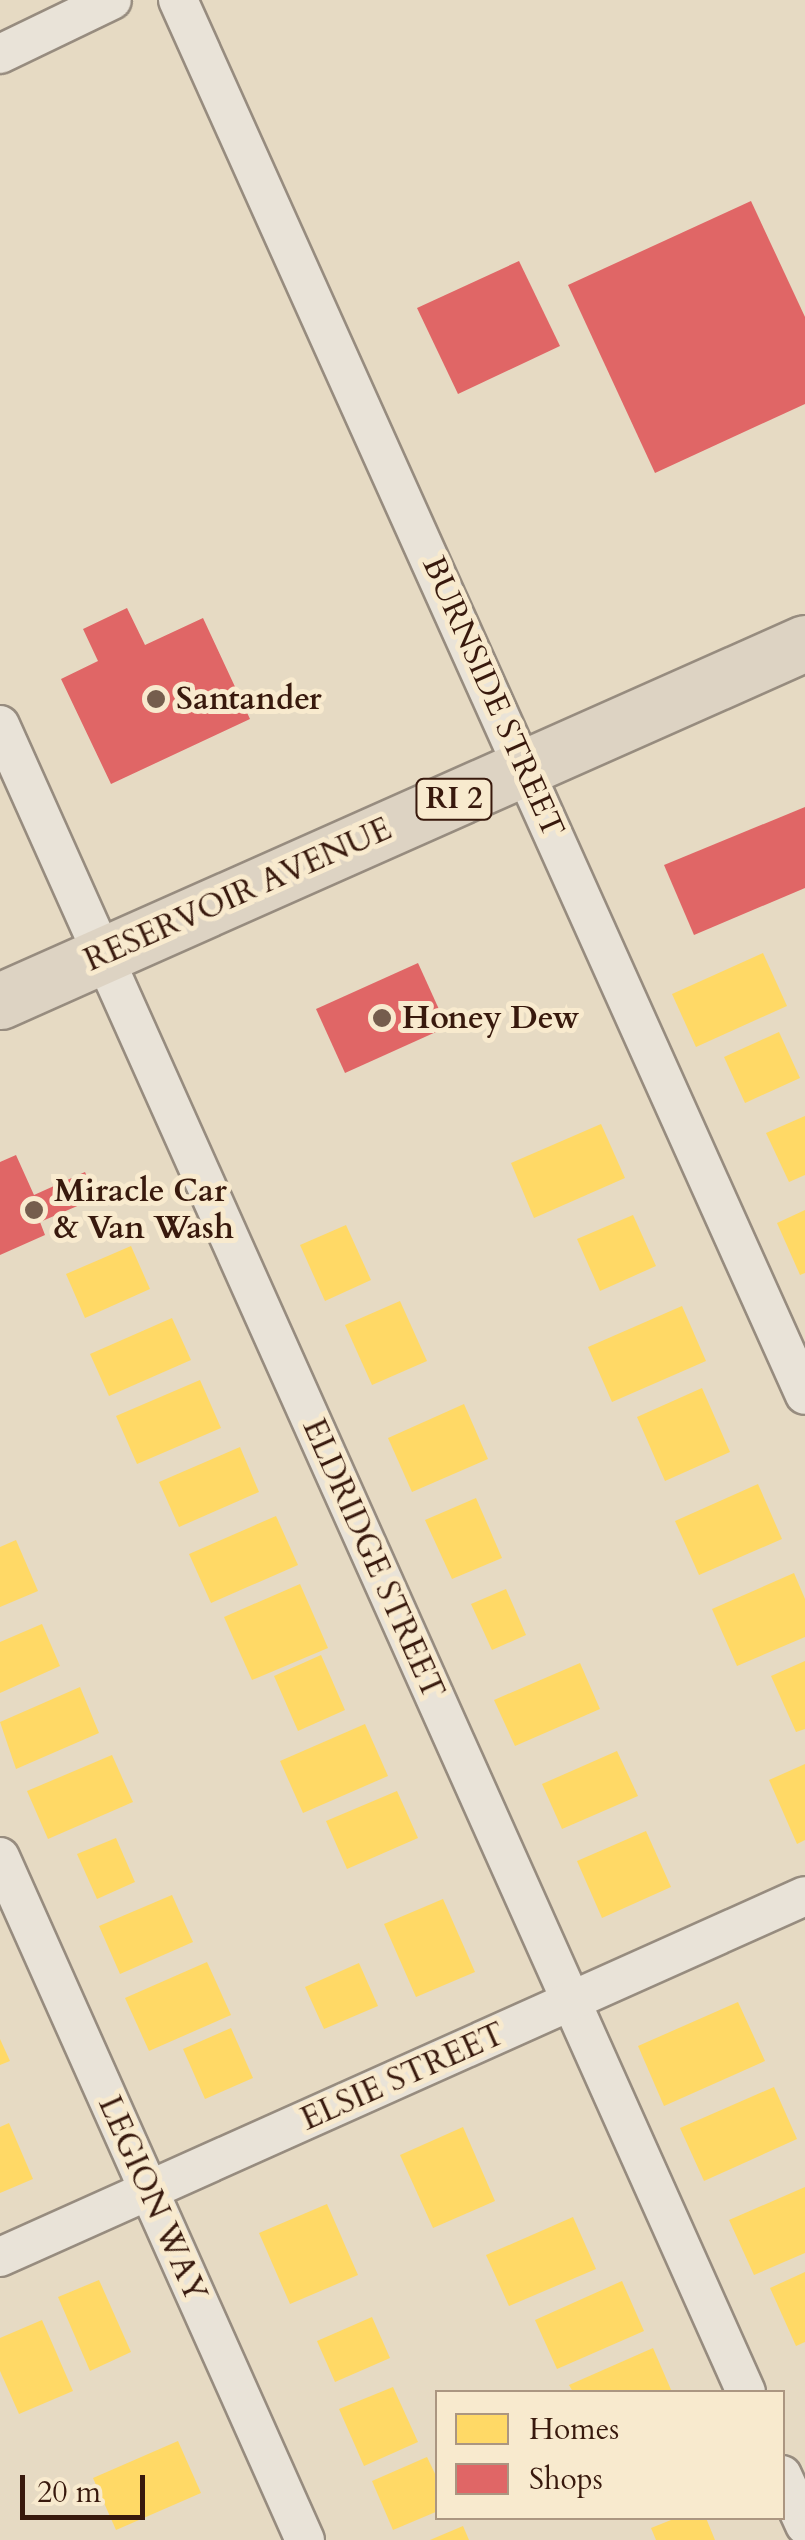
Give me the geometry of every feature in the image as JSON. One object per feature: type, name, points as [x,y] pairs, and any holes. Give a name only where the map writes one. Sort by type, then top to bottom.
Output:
[{"type":"main road","name":"RESERVOIR AVENUE","points":[[0,1001],[805,643]]},
{"type":"street","points":[[0,54],[112,0]]},
{"type":"street","name":"BURNSIDE STREET","points":[[178,0],[805,1395]]},
{"type":"street","name":"ELDRIDGE STREET","points":[[0,725],[745,2390]]},
{"type":"street","name":"LEGION WAY","points":[[0,1857],[305,2540]]},
{"type":"street","name":"ELSIE STREET","points":[[0,2257],[805,1896]]},
{"type":"street","points":[[785,2482],[805,2525]]},
{"type":"building: Homes","points":[[763,953],[787,1006],[696,1047],[672,994]]},
{"type":"building: Homes","points":[[779,1032],[800,1078],[745,1103],[724,1057]]},
{"type":"building: Homes","points":[[805,1116],[805,1175],[789,1182],[766,1133]]},
{"type":"building: Homes","points":[[601,1124],[625,1178],[534,1218],[511,1163]]},
{"type":"building: Homes","points":[[805,1210],[805,1273],[800,1275],[777,1223]]},
{"type":"building: Homes","points":[[633,1215],[656,1266],[600,1291],[577,1239]]},
{"type":"building: Homes","points":[[346,1225],[371,1280],[325,1301],[300,1245]]},
{"type":"building: Homes","points":[[131,1246],[150,1289],[85,1318],[66,1274]]},
{"type":"building: Homes","points":[[400,1301],[427,1361],[372,1385],[345,1325]]},
{"type":"building: Homes","points":[[682,1306],[706,1361],[612,1402],[588,1347]]},
{"type":"building: Homes","points":[[172,1318],[191,1360],[109,1396],[90,1354]]},
{"type":"building: Homes","points":[[200,1380],[221,1428],[137,1464],[116,1416]]},
{"type":"building: Homes","points":[[702,1388],[730,1452],[665,1481],[637,1417]]},
{"type":"building: Homes","points":[[464,1404],[488,1459],[412,1492],[388,1438]]},
{"type":"building: Homes","points":[[240,1447],[259,1492],[179,1527],[159,1482]]},
{"type":"building: Homes","points":[[758,1484],[782,1539],[699,1575],[675,1521]]},
{"type":"building: Homes","points":[[476,1498],[502,1558],[452,1579],[425,1520]]},
{"type":"building: Homes","points":[[276,1516],[298,1565],[211,1603],[189,1554]]},
{"type":"building: Homes","points":[[16,1540],[38,1591],[0,1607],[0,1547]]},
{"type":"building: Homes","points":[[794,1573],[805,1599],[805,1637],[737,1666],[712,1609]]},
{"type":"building: Homes","points":[[300,1584],[328,1648],[252,1680],[224,1617]]},
{"type":"building: Homes","points":[[506,1589],[526,1635],[492,1650],[471,1604]]},
{"type":"building: Homes","points":[[42,1624],[60,1666],[0,1693],[0,1642]]},
{"type":"building: Homes","points":[[321,1655],[345,1710],[298,1731],[274,1676]]},
{"type":"building: Homes","points":[[805,1661],[805,1729],[796,1732],[771,1676]]},
{"type":"building: Homes","points":[[580,1663],[600,1709],[515,1746],[494,1700]]},
{"type":"building: Homes","points":[[80,1687],[99,1733],[16,1769],[0,1722]]},
{"type":"building: Homes","points":[[365,1724],[388,1776],[303,1813],[280,1761]]},
{"type":"building: Homes","points":[[617,1751],[638,1796],[562,1829],[542,1784]]},
{"type":"building: Homes","points":[[112,1755],[133,1802],[48,1839],[27,1791]]},
{"type":"building: Homes","points":[[805,1764],[805,1840],[797,1844],[769,1780]]},
{"type":"building: Homes","points":[[397,1791],[418,1838],[347,1869],[326,1821]]},
{"type":"building: Homes","points":[[646,1831],[671,1887],[602,1918],[577,1861]]},
{"type":"building: Homes","points":[[116,1838],[135,1882],[97,1899],[77,1854]]},
{"type":"building: Homes","points":[[172,1895],[193,1942],[120,1974],[99,1926]]},
{"type":"building: Homes","points":[[443,1899],[475,1972],[416,1997],[384,1924]]},
{"type":"building: Homes","points":[[207,1962],[231,2015],[149,2051],[125,1998]]},
{"type":"building: Homes","points":[[359,1963],[378,2006],[324,2029],[305,1987]]},
{"type":"building: Homes","points":[[738,2002],[765,2061],[664,2106],[638,2046]]},
{"type":"building: Homes","points":[[231,2028],[253,2078],[205,2099],[183,2049]]},
{"type":"building: Homes","points":[[0,2039],[10,2061],[0,2065]]},
{"type":"building: Homes","points":[[774,2087],[797,2139],[704,2181],[680,2128]]},
{"type":"building: Homes","points":[[9,2123],[33,2179],[0,2193],[0,2127]]},
{"type":"building: Homes","points":[[463,2127],[495,2201],[433,2228],[400,2155]]},
{"type":"building: Homes","points":[[805,2187],[805,2253],[754,2275],[729,2220]]},
{"type":"building: Homes","points":[[327,2204],[358,2275],[290,2304],[259,2233]]},
{"type":"building: Homes","points":[[573,2217],[596,2269],[509,2306],[486,2255]]},
{"type":"building: Homes","points":[[805,2272],[805,2342],[796,2346],[770,2288]]},
{"type":"building: Homes","points":[[99,2280],[131,2352],[90,2371],[58,2297]]},
{"type":"building: Homes","points":[[622,2281],[644,2331],[557,2369],[535,2320]]},
{"type":"building: Homes","points":[[372,2317],[390,2358],[335,2382],[317,2341]]},
{"type":"building: Homes","points":[[42,2320],[73,2391],[19,2414],[0,2371],[0,2338]]},
{"type":"building: Homes","points":[[653,2348],[671,2390],[572,2390],[569,2385]]},
{"type":"building: Homes","points":[[393,2387],[418,2442],[364,2466],[339,2409]]},
{"type":"building: Homes","points":[[178,2441],[201,2493],[116,2530],[93,2478]]},
{"type":"building: Homes","points":[[427,2457],[435,2474],[435,2512],[393,2530],[372,2481]]},
{"type":"building: Homes","points":[[671,2520],[707,2520],[715,2540],[656,2540],[651,2528]]},
{"type":"building: Homes","points":[[463,2526],[469,2540],[430,2540]]},
{"type":"building: Shops","points":[[751,201],[805,317],[805,404],[655,473],[568,285]]},
{"type":"building: Shops","points":[[519,261],[560,346],[458,394],[417,308]]},
{"type":"building: Shops","name":"Santander","points":[[127,608],[145,645],[203,618],[250,719],[111,784],[61,679],[98,661],[83,629]]},
{"type":"building: Shops","points":[[805,807],[805,888],[694,935],[664,865]]},
{"type":"building: Shops","name":"Honey Dew","points":[[418,963],[447,1027],[345,1073],[316,1009]]},
{"type":"building: Shops","name":"Miracle Car & Van Wash","points":[[16,1155],[34,1195],[85,1172],[96,1198],[40,1222],[45,1235],[0,1255],[0,1162]]},
{"type":"place","name":"Santander","points":[[156,699]]},
{"type":"place","name":"Honey Dew","points":[[382,1018]]},
{"type":"place","name":"Miracle Car & Van Wash","points":[[34,1210]]}]
